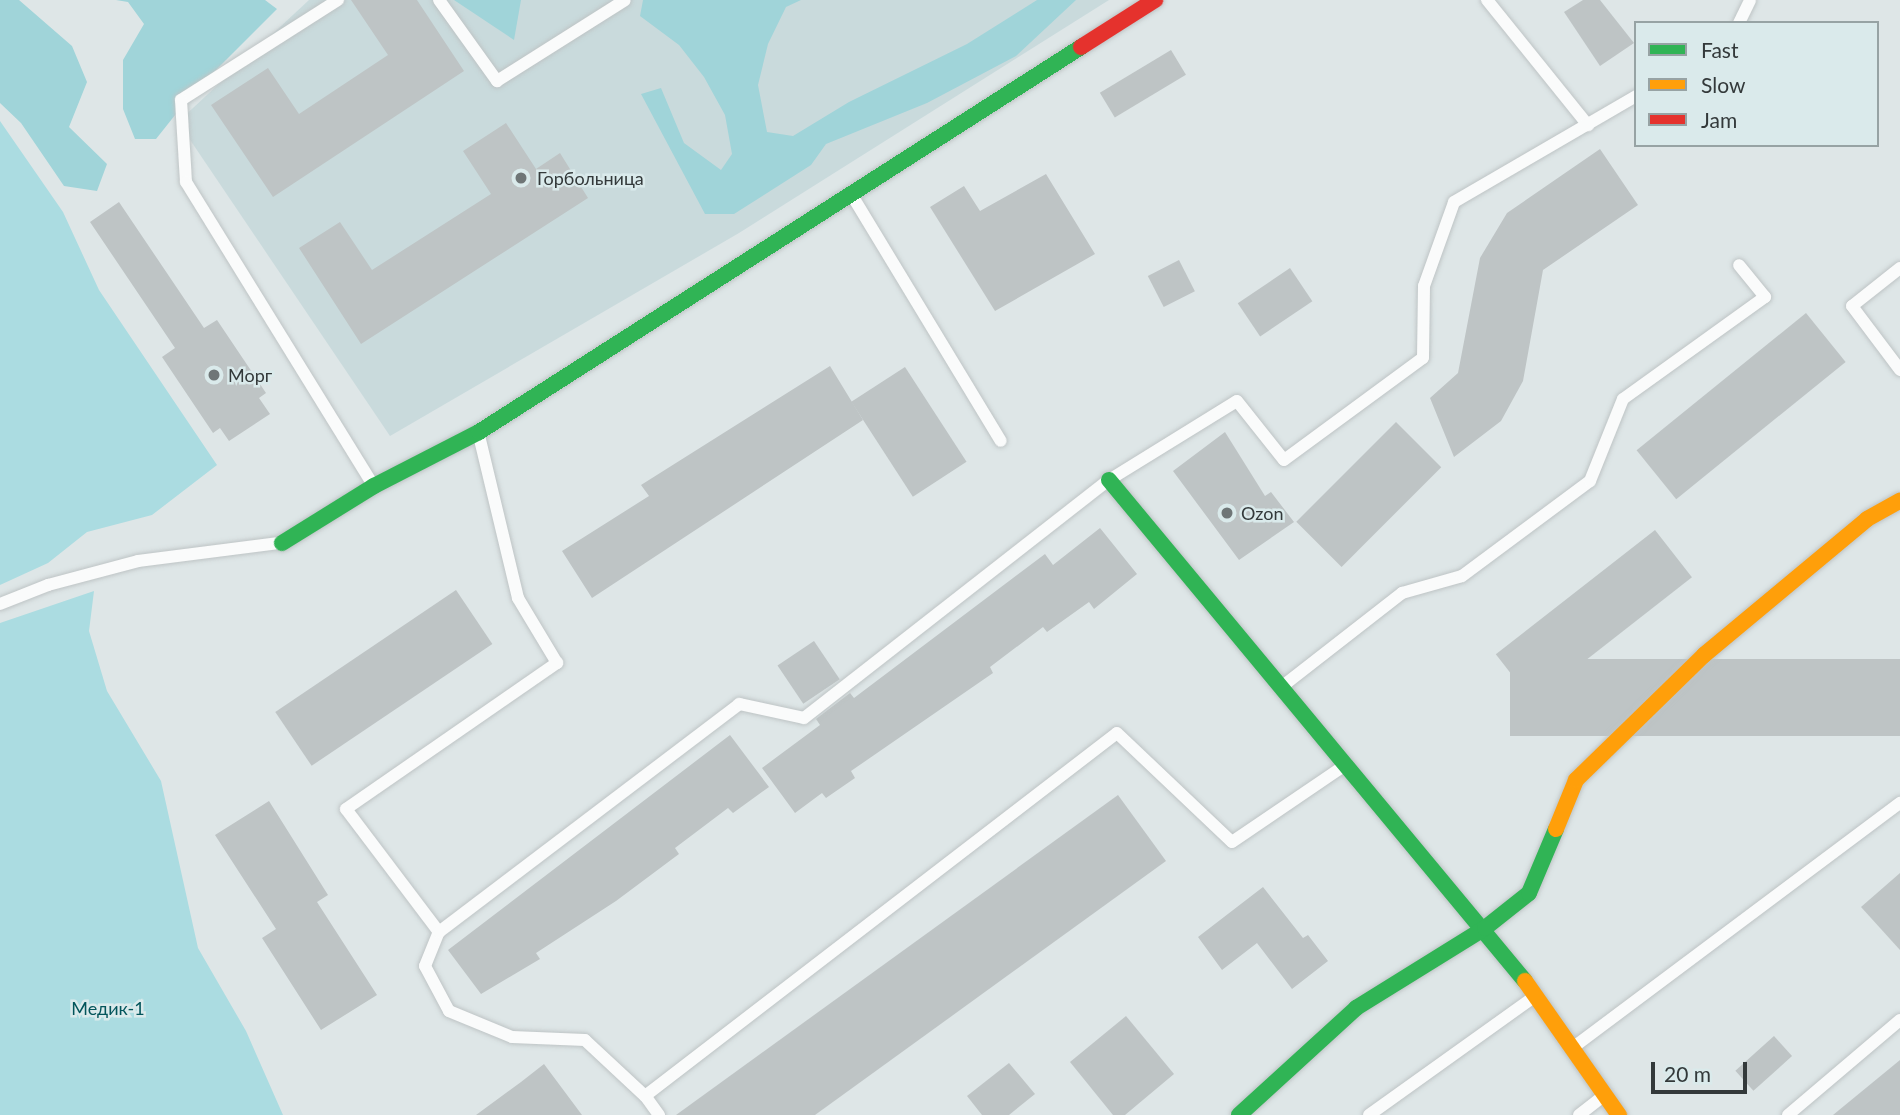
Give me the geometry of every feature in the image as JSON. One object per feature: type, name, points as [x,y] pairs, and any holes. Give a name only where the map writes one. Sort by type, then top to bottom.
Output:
[{"type":"street","points":[[282,543],[374,486],[479,432],[1155,0]]},
{"type":"street","points":[[1109,480],[1485,928],[1575,1046],[1619,1115]]},
{"type":"street","points":[[1239,1115],[1356,1008],[1485,928],[1529,893],[1576,779],[1704,654],[1867,519],[1900,500]]},
{"type":"lane","points":[[338,0],[181,100],[186,182],[374,486]]},
{"type":"lane","points":[[439,0],[497,81],[625,0]]},
{"type":"lane","points":[[1487,0],[1588,125]]},
{"type":"lane","points":[[1740,21],[1750,0]]},
{"type":"lane","points":[[659,1115],[645,1096],[585,1040],[512,1037],[449,1011],[425,966],[439,932],[739,704],[804,718],[1109,480],[1237,401],[1284,460],[1423,358],[1424,286],[1454,202],[1634,97]]},
{"type":"lane","points":[[851,194],[1001,441]]},
{"type":"lane","points":[[1282,686],[1402,593],[1462,576],[1590,481],[1623,399],[1765,297],[1739,265]]},
{"type":"lane","points":[[1900,268],[1852,306],[1900,370]]},
{"type":"lane","points":[[439,932],[346,809],[557,663],[518,598],[479,432]]},
{"type":"lane","points":[[0,604],[48,585],[138,561],[282,543]]},
{"type":"lane","points":[[645,1096],[1117,733],[1232,842],[1347,764]]},
{"type":"lane","points":[[1575,1046],[1900,803]]},
{"type":"lane","points":[[1369,1115],[1537,995]]},
{"type":"lane","points":[[1788,1115],[1900,1020]]},
{"type":"lane","points":[[1579,1115],[1605,1095]]},
{"type":"shaded area","points":[[0,0],[19,0],[72,46],[87,82],[69,127],[107,164],[97,191],[64,186],[21,123],[0,103]]},
{"type":"shaded area","points":[[116,0],[265,0],[277,9],[191,95],[156,139],[135,139],[123,109],[123,60],[144,24],[128,2]]},
{"type":"shaded area","name":"Горбольница","points":[[309,0],[1109,0],[739,233],[390,436],[178,122]]},
{"type":"shaded area","points":[[454,0],[521,0],[514,40]]},
{"type":"shaded area","points":[[643,0],[801,0],[786,7],[768,44],[758,85],[767,132],[793,136],[849,102],[967,44],[1037,0],[1076,0],[1016,56],[927,103],[826,144],[811,165],[734,214],[705,214],[641,94],[661,88],[684,143],[721,170],[732,154],[725,115],[704,77],[679,45],[640,16]]},
{"type":"green space","points":[[0,121],[63,212],[99,290],[217,465],[152,515],[87,532],[48,563],[0,585]]},
{"type":"green space","name":"Медик-1","points":[[94,591],[89,631],[107,691],[161,781],[198,948],[246,1031],[283,1115],[0,1115],[0,623]]},
{"type":"building","points":[[351,0],[417,0],[464,71],[273,197],[211,105],[268,68],[299,114],[388,55]]},
{"type":"building","points":[[1583,0],[1600,0],[1634,43],[1600,66],[1564,12]]},
{"type":"building","points":[[1171,50],[1186,75],[1115,118],[1100,93]]},
{"type":"building","points":[[506,123],[536,169],[560,153],[588,198],[361,344],[299,248],[340,222],[372,270],[491,194],[463,151]]},
{"type":"building","points":[[1600,149],[1638,205],[1543,270],[1523,381],[1501,421],[1454,457],[1430,398],[1458,373],[1480,258],[1507,213]]},
{"type":"building","points":[[1046,174],[1095,254],[995,311],[930,207],[964,186],[980,211]]},
{"type":"building","points":[[119,202],[204,328],[217,320],[266,393],[259,398],[270,414],[229,441],[220,428],[213,433],[162,357],[175,348],[90,222]]},
{"type":"building","points":[[1179,260],[1195,291],[1164,307],[1148,276]]},
{"type":"building","points":[[1290,268],[1312,301],[1260,336],[1238,303]]},
{"type":"building","points":[[1806,313],[1846,362],[1676,499],[1637,450]]},
{"type":"building","points":[[830,366],[863,420],[592,598],[562,551],[649,496],[641,485]]},
{"type":"building","points":[[905,367],[967,462],[913,497],[851,402]]},
{"type":"building","points":[[1396,422],[1441,467],[1342,567],[1296,522]]},
{"type":"building","points":[[1225,432],[1265,496],[1271,492],[1294,522],[1239,560],[1173,471]]},
{"type":"building","points":[[1100,528],[1137,574],[1094,609],[1089,602],[1047,632],[1043,627],[990,667],[993,673],[851,771],[855,778],[826,798],[822,793],[795,813],[762,768],[820,725],[816,719],[850,693],[854,698],[1045,554],[1053,565]]},
{"type":"building","points":[[1655,530],[1692,577],[1533,702],[1496,654]]},
{"type":"building","points":[[456,590],[492,644],[312,766],[275,712]]},
{"type":"building","points":[[814,641],[840,679],[803,704],[778,666]]},
{"type":"building","points":[[1510,659],[1900,659],[1900,736],[1510,736]]},
{"type":"building","points":[[730,735],[769,787],[733,813],[728,808],[675,848],[679,854],[616,901],[536,953],[540,959],[481,994],[448,950]]},
{"type":"building","points":[[1118,795],[1166,861],[815,1115],[676,1115]]},
{"type":"building","points":[[269,801],[328,895],[317,902],[377,995],[321,1030],[262,938],[276,929],[215,835]]},
{"type":"building","points":[[1900,873],[1900,950],[1861,907]]},
{"type":"building","points":[[1263,887],[1303,938],[1308,935],[1328,961],[1292,989],[1257,943],[1222,970],[1198,937]]},
{"type":"building","points":[[1126,1016],[1174,1074],[1125,1115],[1113,1115],[1070,1062]]},
{"type":"building","points":[[1774,1036],[1792,1056],[1753,1091],[1735,1071]]},
{"type":"building","points":[[1900,1060],[1900,1115],[1833,1115]]},
{"type":"building","points":[[1009,1063],[1035,1094],[1009,1115],[982,1115],[967,1096]]},
{"type":"building","points":[[544,1064],[582,1115],[476,1115],[521,1082]]},
{"type":"traffic: fast","points":[[282,543],[374,486],[479,432],[1081,47]]},
{"type":"traffic: fast","points":[[1109,480],[1525,981]]},
{"type":"traffic: fast","points":[[1239,1115],[1356,1008],[1485,928],[1529,893],[1556,829]]},
{"type":"traffic: slow","points":[[1556,829],[1576,780],[1704,655],[1867,519],[1900,501]]},
{"type":"traffic: slow","points":[[1525,981],[1619,1115]]},
{"type":"traffic: jam","points":[[1081,47],[1155,0]]},
{"type":"place","name":"Горбольница","points":[[521,178]]},
{"type":"place","name":"Морг","points":[[214,375]]},
{"type":"place","name":"Ozon","points":[[1227,513]]}]
